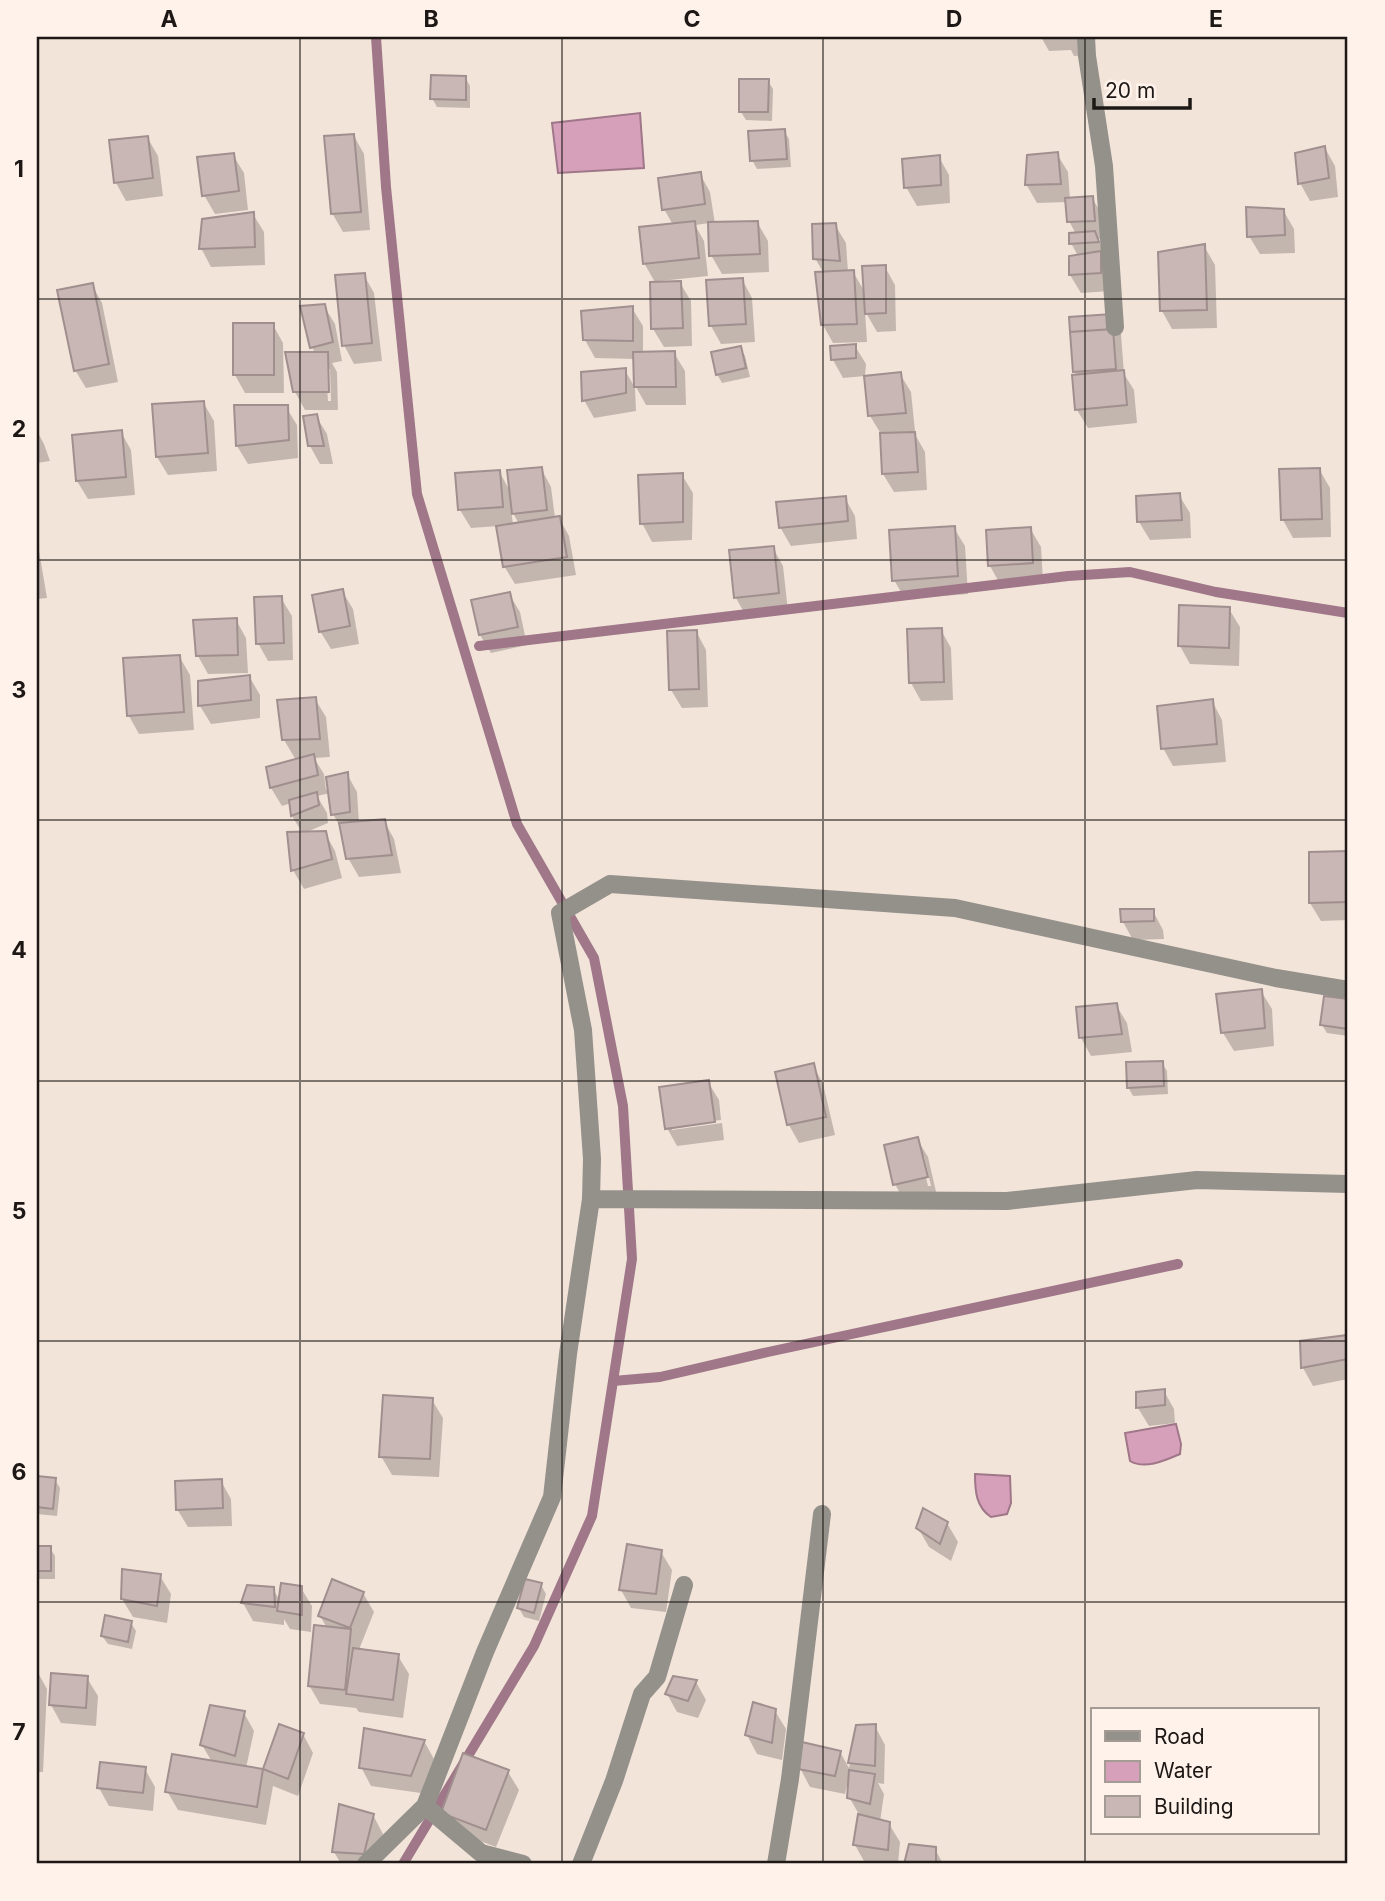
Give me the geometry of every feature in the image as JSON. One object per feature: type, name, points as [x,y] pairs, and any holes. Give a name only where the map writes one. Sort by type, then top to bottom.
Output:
[{"type":"street","points":[[1086,37],[1104,166],[1115,327]]},
{"type":"street","points":[[366,1864],[425,1806],[485,1652],[551,1497],[568,1354],[591,1199],[593,1159],[583,1030],[560,913],[610,884],[955,908],[1276,978],[1348,990]]},
{"type":"street","points":[[591,1199],[1007,1201],[1197,1180],[1348,1184]]},
{"type":"street","points":[[776,1864],[790,1779],[822,1514]]},
{"type":"street","points":[[580,1864],[614,1781],[642,1694],[657,1677],[684,1586]]},
{"type":"street","points":[[425,1806],[481,1853],[523,1864]]},
{"type":"water","points":[[640,113],[644,168],[558,173],[552,123]]},
{"type":"water","points":[[1176,1424],[1181,1444],[1180,1454],[1142,1465],[1130,1461],[1125,1433]]},
{"type":"water","points":[[975,1474],[1010,1476],[1011,1503],[1007,1514],[991,1517],[982,1508],[976,1492]]},
{"type":"building","points":[[431,75],[466,76],[466,100],[430,99]]},
{"type":"building","points":[[739,79],[769,79],[768,112],[739,112]]},
{"type":"building","points":[[785,129],[787,159],[750,161],[748,131]]},
{"type":"building","points":[[354,134],[361,212],[331,214],[324,136]]},
{"type":"building","points":[[148,136],[153,178],[114,183],[109,140]]},
{"type":"building","points":[[1325,146],[1329,178],[1298,184],[1295,153]]},
{"type":"building","points":[[1058,152],[1061,184],[1025,185],[1027,155]]},
{"type":"building","points":[[234,153],[239,191],[202,196],[197,157]]},
{"type":"building","points":[[940,155],[941,185],[904,188],[902,159]]},
{"type":"building","points":[[701,172],[705,204],[662,210],[658,178]]},
{"type":"building","points":[[1093,196],[1095,221],[1067,222],[1065,198]]},
{"type":"building","points":[[1246,207],[1284,209],[1285,235],[1247,237]]},
{"type":"building","points":[[254,212],[255,247],[199,249],[202,219]]},
{"type":"building","points":[[695,221],[699,258],[643,264],[639,227]]},
{"type":"building","points":[[758,221],[760,254],[709,256],[708,222]]},
{"type":"building","points":[[836,223],[840,261],[813,259],[812,224]]},
{"type":"building","points":[[1095,231],[1099,242],[1069,244],[1069,233]]},
{"type":"building","points":[[1205,244],[1207,310],[1160,311],[1158,252]]},
{"type":"building","points":[[1101,251],[1101,273],[1069,275],[1069,256]]},
{"type":"building","points":[[886,265],[886,313],[865,314],[862,266]]},
{"type":"building","points":[[854,270],[857,324],[821,325],[815,272]]},
{"type":"building","points":[[365,273],[372,343],[342,346],[335,275]]},
{"type":"building","points":[[743,278],[746,324],[709,326],[706,280]]},
{"type":"building","points":[[681,281],[683,328],[651,329],[650,282]]},
{"type":"building","points":[[93,283],[109,364],[74,371],[57,290]]},
{"type":"building","points":[[325,304],[333,342],[310,348],[300,306]]},
{"type":"building","points":[[633,306],[633,341],[583,340],[581,311]]},
{"type":"building","points":[[1112,314],[1113,329],[1070,332],[1069,317]]},
{"type":"building","points":[[233,323],[274,323],[274,375],[233,375]]},
{"type":"building","points":[[1113,329],[1116,369],[1073,372],[1070,332]]},
{"type":"building","points":[[856,344],[856,358],[831,360],[830,346]]},
{"type":"building","points":[[741,346],[746,368],[716,375],[711,352]]},
{"type":"building","points":[[675,351],[676,387],[634,387],[633,352]]},
{"type":"building","points":[[285,352],[328,352],[329,392],[293,392]]},
{"type":"building","points":[[626,368],[626,393],[582,401],[581,372]]},
{"type":"building","points":[[1124,370],[1127,405],[1075,410],[1072,375]]},
{"type":"building","points":[[901,372],[906,413],[868,416],[864,376]]},
{"type":"building","points":[[204,401],[208,453],[156,457],[152,404]]},
{"type":"building","points":[[234,405],[288,405],[289,440],[236,446]]},
{"type":"building","points":[[317,414],[324,446],[308,446],[303,416]]},
{"type":"building","points":[[122,430],[126,477],[76,481],[72,435]]},
{"type":"building","points":[[915,432],[918,472],[882,474],[880,433]]},
{"type":"building","points":[[542,467],[547,510],[512,514],[507,470]]},
{"type":"building","points":[[1320,468],[1322,519],[1281,520],[1279,469]]},
{"type":"building","points":[[500,470],[503,507],[458,510],[455,473]]},
{"type":"building","points":[[683,473],[683,522],[640,524],[638,475]]},
{"type":"building","points":[[1180,493],[1182,520],[1137,522],[1136,496]]},
{"type":"building","points":[[846,496],[848,521],[779,528],[776,502]]},
{"type":"building","points":[[560,516],[567,557],[503,567],[496,526]]},
{"type":"building","points":[[955,526],[958,576],[892,581],[889,530]]},
{"type":"building","points":[[1031,527],[1033,563],[988,566],[986,530]]},
{"type":"building","points":[[774,546],[779,593],[734,598],[729,550]]},
{"type":"building","points":[[343,589],[350,626],[319,632],[312,595]]},
{"type":"building","points":[[510,592],[518,627],[479,635],[471,600]]},
{"type":"building","points":[[282,596],[284,643],[256,644],[254,597]]},
{"type":"building","points":[[1179,605],[1230,607],[1229,648],[1178,646]]},
{"type":"building","points":[[237,618],[238,655],[196,656],[193,620]]},
{"type":"building","points":[[942,628],[944,682],[909,683],[907,629]]},
{"type":"building","points":[[697,630],[699,689],[669,690],[667,631]]},
{"type":"building","points":[[180,655],[184,712],[127,716],[123,658]]},
{"type":"building","points":[[250,675],[251,700],[198,706],[198,681]]},
{"type":"building","points":[[316,697],[320,739],[282,740],[277,700]]},
{"type":"building","points":[[1213,699],[1217,744],[1161,749],[1157,706]]},
{"type":"building","points":[[314,754],[318,775],[270,788],[266,767]]},
{"type":"building","points":[[348,772],[350,812],[331,815],[326,777]]},
{"type":"building","points":[[317,792],[319,805],[291,816],[289,800]]},
{"type":"building","points":[[385,819],[392,855],[346,859],[339,823]]},
{"type":"building","points":[[326,831],[332,859],[291,871],[287,832]]},
{"type":"building","points":[[1348,851],[1348,902],[1309,903],[1309,852]]},
{"type":"building","points":[[1120,909],[1154,909],[1154,921],[1121,922]]},
{"type":"building","points":[[1262,989],[1265,1028],[1221,1033],[1216,994]]},
{"type":"building","points":[[1324,996],[1348,999],[1348,1029],[1320,1025]]},
{"type":"building","points":[[1117,1003],[1122,1034],[1079,1038],[1076,1007]]},
{"type":"building","points":[[1163,1061],[1164,1086],[1127,1088],[1126,1062]]},
{"type":"building","points":[[814,1063],[826,1117],[787,1125],[775,1072]]},
{"type":"building","points":[[709,1080],[715,1122],[665,1129],[659,1087]]},
{"type":"building","points":[[918,1137],[928,1177],[893,1185],[884,1145]]},
{"type":"building","points":[[1348,1335],[1348,1359],[1301,1368],[1300,1341]]},
{"type":"building","points":[[1165,1389],[1165,1405],[1136,1408],[1136,1392]]},
{"type":"building","points":[[383,1395],[433,1398],[430,1459],[379,1457]]},
{"type":"building","points":[[37,1476],[56,1478],[53,1509],[37,1507]]},
{"type":"building","points":[[222,1479],[223,1508],[176,1510],[175,1481]]},
{"type":"building","points":[[923,1508],[948,1522],[940,1544],[916,1528]]},
{"type":"building","points":[[627,1544],[662,1550],[656,1594],[619,1590]]},
{"type":"building","points":[[37,1546],[51,1546],[51,1571],[37,1571]]},
{"type":"building","points":[[122,1569],[161,1574],[157,1606],[121,1599]]},
{"type":"building","points":[[332,1579],[364,1592],[350,1628],[318,1616]]},
{"type":"building","points":[[525,1579],[542,1583],[534,1613],[517,1608]]},
{"type":"building","points":[[281,1583],[302,1586],[302,1615],[277,1611]]},
{"type":"building","points":[[247,1585],[274,1587],[275,1607],[241,1603]]},
{"type":"building","points":[[105,1615],[132,1621],[128,1642],[101,1636]]},
{"type":"building","points":[[314,1625],[351,1629],[345,1690],[308,1686]]},
{"type":"building","points":[[353,1648],[399,1654],[393,1700],[346,1694]]},
{"type":"building","points":[[51,1673],[88,1676],[86,1708],[49,1705]]},
{"type":"building","points":[[673,1676],[697,1680],[688,1701],[665,1694]]},
{"type":"building","points":[[753,1702],[776,1709],[772,1743],[745,1735]]},
{"type":"building","points":[[210,1705],[245,1711],[235,1756],[200,1745]]},
{"type":"building","points":[[279,1724],[304,1733],[288,1779],[263,1769]]},
{"type":"building","points":[[876,1724],[875,1766],[848,1763],[856,1725]]},
{"type":"building","points":[[364,1728],[425,1740],[411,1776],[359,1768]]},
{"type":"building","points":[[802,1742],[841,1751],[835,1776],[798,1769]]},
{"type":"building","points":[[463,1753],[509,1770],[486,1830],[441,1813]]},
{"type":"building","points":[[172,1754],[263,1769],[257,1807],[165,1792]]},
{"type":"building","points":[[100,1762],[146,1767],[143,1793],[97,1788]]},
{"type":"building","points":[[849,1770],[875,1774],[870,1804],[847,1798]]},
{"type":"building","points":[[339,1804],[374,1814],[364,1854],[332,1852]]},
{"type":"building","points":[[858,1814],[890,1822],[888,1850],[853,1845]]},
{"type":"building","points":[[909,1844],[936,1847],[936,1864],[904,1864]]},
{"type":"waterway","points":[[376,37],[386,187],[417,494],[517,824],[594,958],[623,1106],[632,1259],[592,1516],[534,1646],[403,1864]]},
{"type":"waterway","points":[[479,646],[1068,576],[1130,572],[1216,592],[1348,613]]},
{"type":"waterway","points":[[613,1381],[660,1377],[1178,1264]]}]
